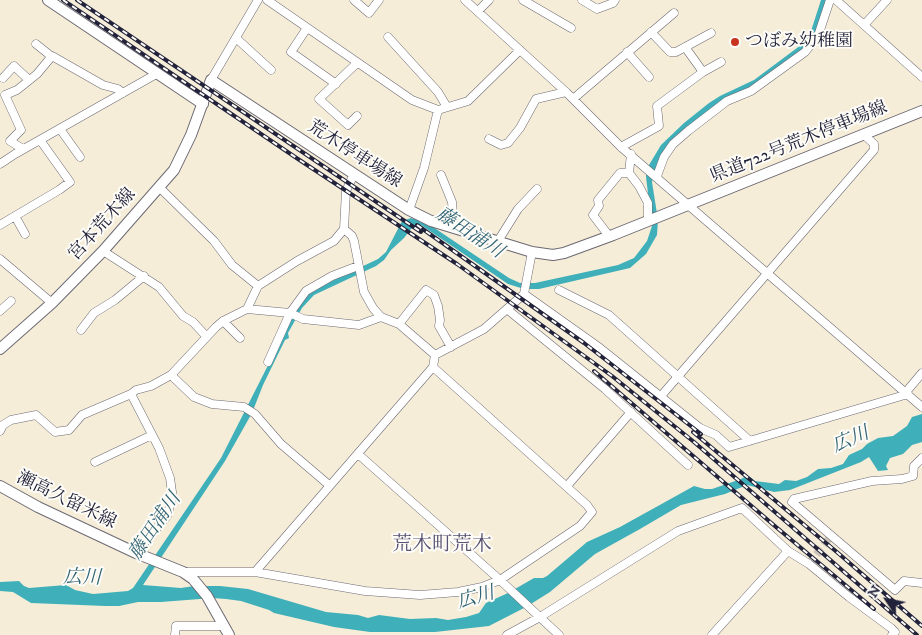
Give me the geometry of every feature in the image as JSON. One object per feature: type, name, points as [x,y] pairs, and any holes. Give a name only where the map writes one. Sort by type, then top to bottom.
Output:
[{"type":"main road","points":[[48,0],[203,104],[211,80]]},
{"type":"main road","name":"荒木停車場線","points":[[211,80],[410,210],[431,221],[532,252],[553,255],[564,253],[688,204]]},
{"type":"main road","name":"宮本荒木線","points":[[0,349],[52,303],[103,251],[174,170],[182,156],[203,104]]},
{"type":"main road","name":"県道722号荒木停車場線","points":[[688,204],[922,111]]},
{"type":"main road","name":"瀬高久留米線","points":[[0,486],[38,507],[136,553],[183,572],[193,579],[206,596],[229,635]]},
{"type":"street","points":[[211,80],[258,0]]},
{"type":"street","points":[[267,0],[412,100],[438,110],[468,101],[520,50]]},
{"type":"street","points":[[354,0],[369,13],[379,0]]},
{"type":"street","points":[[465,0],[566,92],[622,147],[922,407]]},
{"type":"street","points":[[478,11],[489,0]]},
{"type":"street","points":[[523,0],[571,28]]},
{"type":"street","points":[[582,0],[597,9],[613,3],[615,0]]},
{"type":"street","points":[[656,176],[664,157],[673,144],[688,130],[727,101],[752,91],[805,52],[818,36],[830,0]]},
{"type":"street","points":[[836,0],[922,77]]},
{"type":"street","points":[[864,25],[887,0]]},
{"type":"street","points":[[573,100],[674,13]]},
{"type":"street","points":[[307,28],[291,52],[336,84]]},
{"type":"street","points":[[651,32],[670,52],[676,52],[711,33]]},
{"type":"street","points":[[388,36],[438,92],[447,107]]},
{"type":"street","points":[[236,38],[271,70]]},
{"type":"street","points":[[36,44],[51,56],[123,93]]},
{"type":"street","points":[[685,47],[703,72]]},
{"type":"street","points":[[628,52],[649,77]]},
{"type":"street","points":[[23,149],[10,141],[21,130],[5,95],[17,90],[29,80],[44,67],[51,56]]},
{"type":"street","points":[[622,147],[659,126],[658,106],[703,72],[721,62]]},
{"type":"street","points":[[357,63],[319,99],[348,125],[357,116]]},
{"type":"street","points":[[3,78],[14,66],[29,80]]},
{"type":"street","points":[[0,164],[23,149],[158,73]]},
{"type":"street","points":[[489,139],[501,144],[508,143],[520,128],[536,99],[566,92]]},
{"type":"street","points":[[410,210],[424,168],[438,110]]},
{"type":"street","points":[[60,129],[80,157]]},
{"type":"street","points":[[661,396],[874,150],[874,144],[863,134]]},
{"type":"street","points":[[0,225],[70,182],[40,140]]},
{"type":"street","points":[[631,154],[629,173],[648,203],[648,220]]},
{"type":"street","points":[[609,236],[593,215],[599,206],[598,200],[620,173],[629,173]]},
{"type":"street","points":[[247,309],[258,286],[297,261],[334,241],[344,229],[346,191],[354,174]]},
{"type":"street","points":[[441,175],[452,202],[454,228]]},
{"type":"street","points":[[159,187],[214,241],[232,265],[258,286]]},
{"type":"street","points":[[498,241],[518,209],[537,189]]},
{"type":"street","points":[[15,216],[25,234]]},
{"type":"street","points":[[344,229],[354,240],[364,292],[373,308],[381,318],[399,324],[435,355]]},
{"type":"street","points":[[103,251],[159,287],[183,316],[193,322],[206,336]]},
{"type":"street","points":[[435,355],[484,329],[508,310],[524,294],[532,252]]},
{"type":"street","points":[[0,259],[52,303]]},
{"type":"street","points":[[268,362],[290,313],[306,291],[332,276],[358,266]]},
{"type":"street","points":[[82,330],[94,313],[115,300],[144,276]]},
{"type":"street","points":[[399,324],[426,290],[434,295],[439,313],[439,326],[451,347]]},
{"type":"street","points":[[559,290],[609,315],[750,441]]},
{"type":"street","points":[[524,294],[600,348],[700,428],[716,436],[729,447],[908,394],[922,373]]},
{"type":"street","points":[[0,311],[11,301]]},
{"type":"street","points":[[0,431],[3,425],[11,420],[36,415],[55,432],[69,430],[82,415],[132,394],[136,390],[151,386],[171,375],[206,336],[223,321],[247,309],[290,313],[302,319],[358,324],[381,318]]},
{"type":"street","points":[[508,310],[606,389],[688,465]]},
{"type":"street","points":[[223,321],[240,338]]},
{"type":"street","points":[[255,572],[433,367],[435,355]]},
{"type":"street","points":[[183,572],[255,572],[365,591],[420,595],[458,592],[502,582],[580,526],[592,512],[567,486],[433,367]]},
{"type":"street","points":[[171,375],[194,397],[212,404],[244,407],[255,414],[281,444],[329,485]]},
{"type":"street","points":[[132,394],[170,478],[172,500],[168,516],[136,553]]},
{"type":"street","points":[[567,486],[631,412]]},
{"type":"street","points":[[95,462],[152,435]]},
{"type":"street","points":[[358,454],[559,635]]},
{"type":"street","points":[[922,458],[914,466],[913,476],[902,479],[872,481],[794,499],[792,502],[895,590],[904,581],[922,583]]},
{"type":"street","points":[[507,635],[678,531],[742,508],[788,551],[809,564],[891,628],[895,632],[892,635]]},
{"type":"street","points":[[712,635],[788,551]]},
{"type":"street","points":[[175,635],[176,626],[221,622]]},
{"type":"water","points":[[821,0],[828,0],[816,35],[804,50],[750,89],[679,135],[653,177],[652,182],[658,220],[657,235],[646,254],[630,268],[539,289],[524,289],[508,284],[421,225],[411,229],[384,260],[376,266],[314,295],[302,308],[288,333],[289,338],[285,340],[263,385],[252,413],[225,461],[143,585],[181,588],[220,586],[248,589],[326,612],[358,615],[368,618],[379,615],[410,619],[436,618],[448,620],[479,613],[486,603],[534,578],[547,576],[587,542],[620,527],[694,486],[712,489],[746,476],[755,481],[779,484],[785,480],[796,481],[807,477],[818,469],[831,468],[843,464],[849,455],[878,438],[893,436],[907,426],[912,417],[922,414],[922,442],[912,445],[903,454],[890,458],[886,466],[888,470],[878,471],[869,457],[861,462],[790,490],[774,492],[747,485],[725,494],[681,505],[595,554],[550,592],[489,626],[435,632],[370,632],[334,627],[274,613],[241,601],[226,599],[138,602],[119,606],[105,606],[31,603],[13,592],[0,591],[0,582],[19,581],[29,588],[66,585],[75,590],[93,594],[128,591],[133,588],[221,458],[293,316],[306,295],[378,259],[386,252],[402,221],[411,218],[427,223],[509,278],[520,283],[535,283],[618,265],[634,258],[647,241],[652,226],[646,170],[661,145],[709,103],[754,80],[801,45],[811,31]]},
{"type":"tunnel","points":[[809,564],[831,536]]},
{"type":"railway","points":[[63,0],[457,264],[612,376],[694,442],[917,635]]},
{"type":"railway","points":[[77,0],[421,232]]},
{"type":"railway","points":[[417,225],[584,343],[701,434]]},
{"type":"railway","points":[[594,371],[874,609]]},
{"type":"railway","points":[[693,432],[922,626]]},
{"type":"place","name":"つぼみ幼稚園","points":[[735,42]]},
{"type":"district","name":"荒木町荒木","points":[[442,546]]},
{"type":"water label","name":"藤田浦川","points":[[469,234]]},
{"type":"water label","name":"広川","points":[[851,441]]},
{"type":"water label","name":"藤田浦川","points":[[156,527]]},
{"type":"water label","name":"広川","points":[[82,579]]},
{"type":"water label","name":"広川","points":[[476,599]]}]
